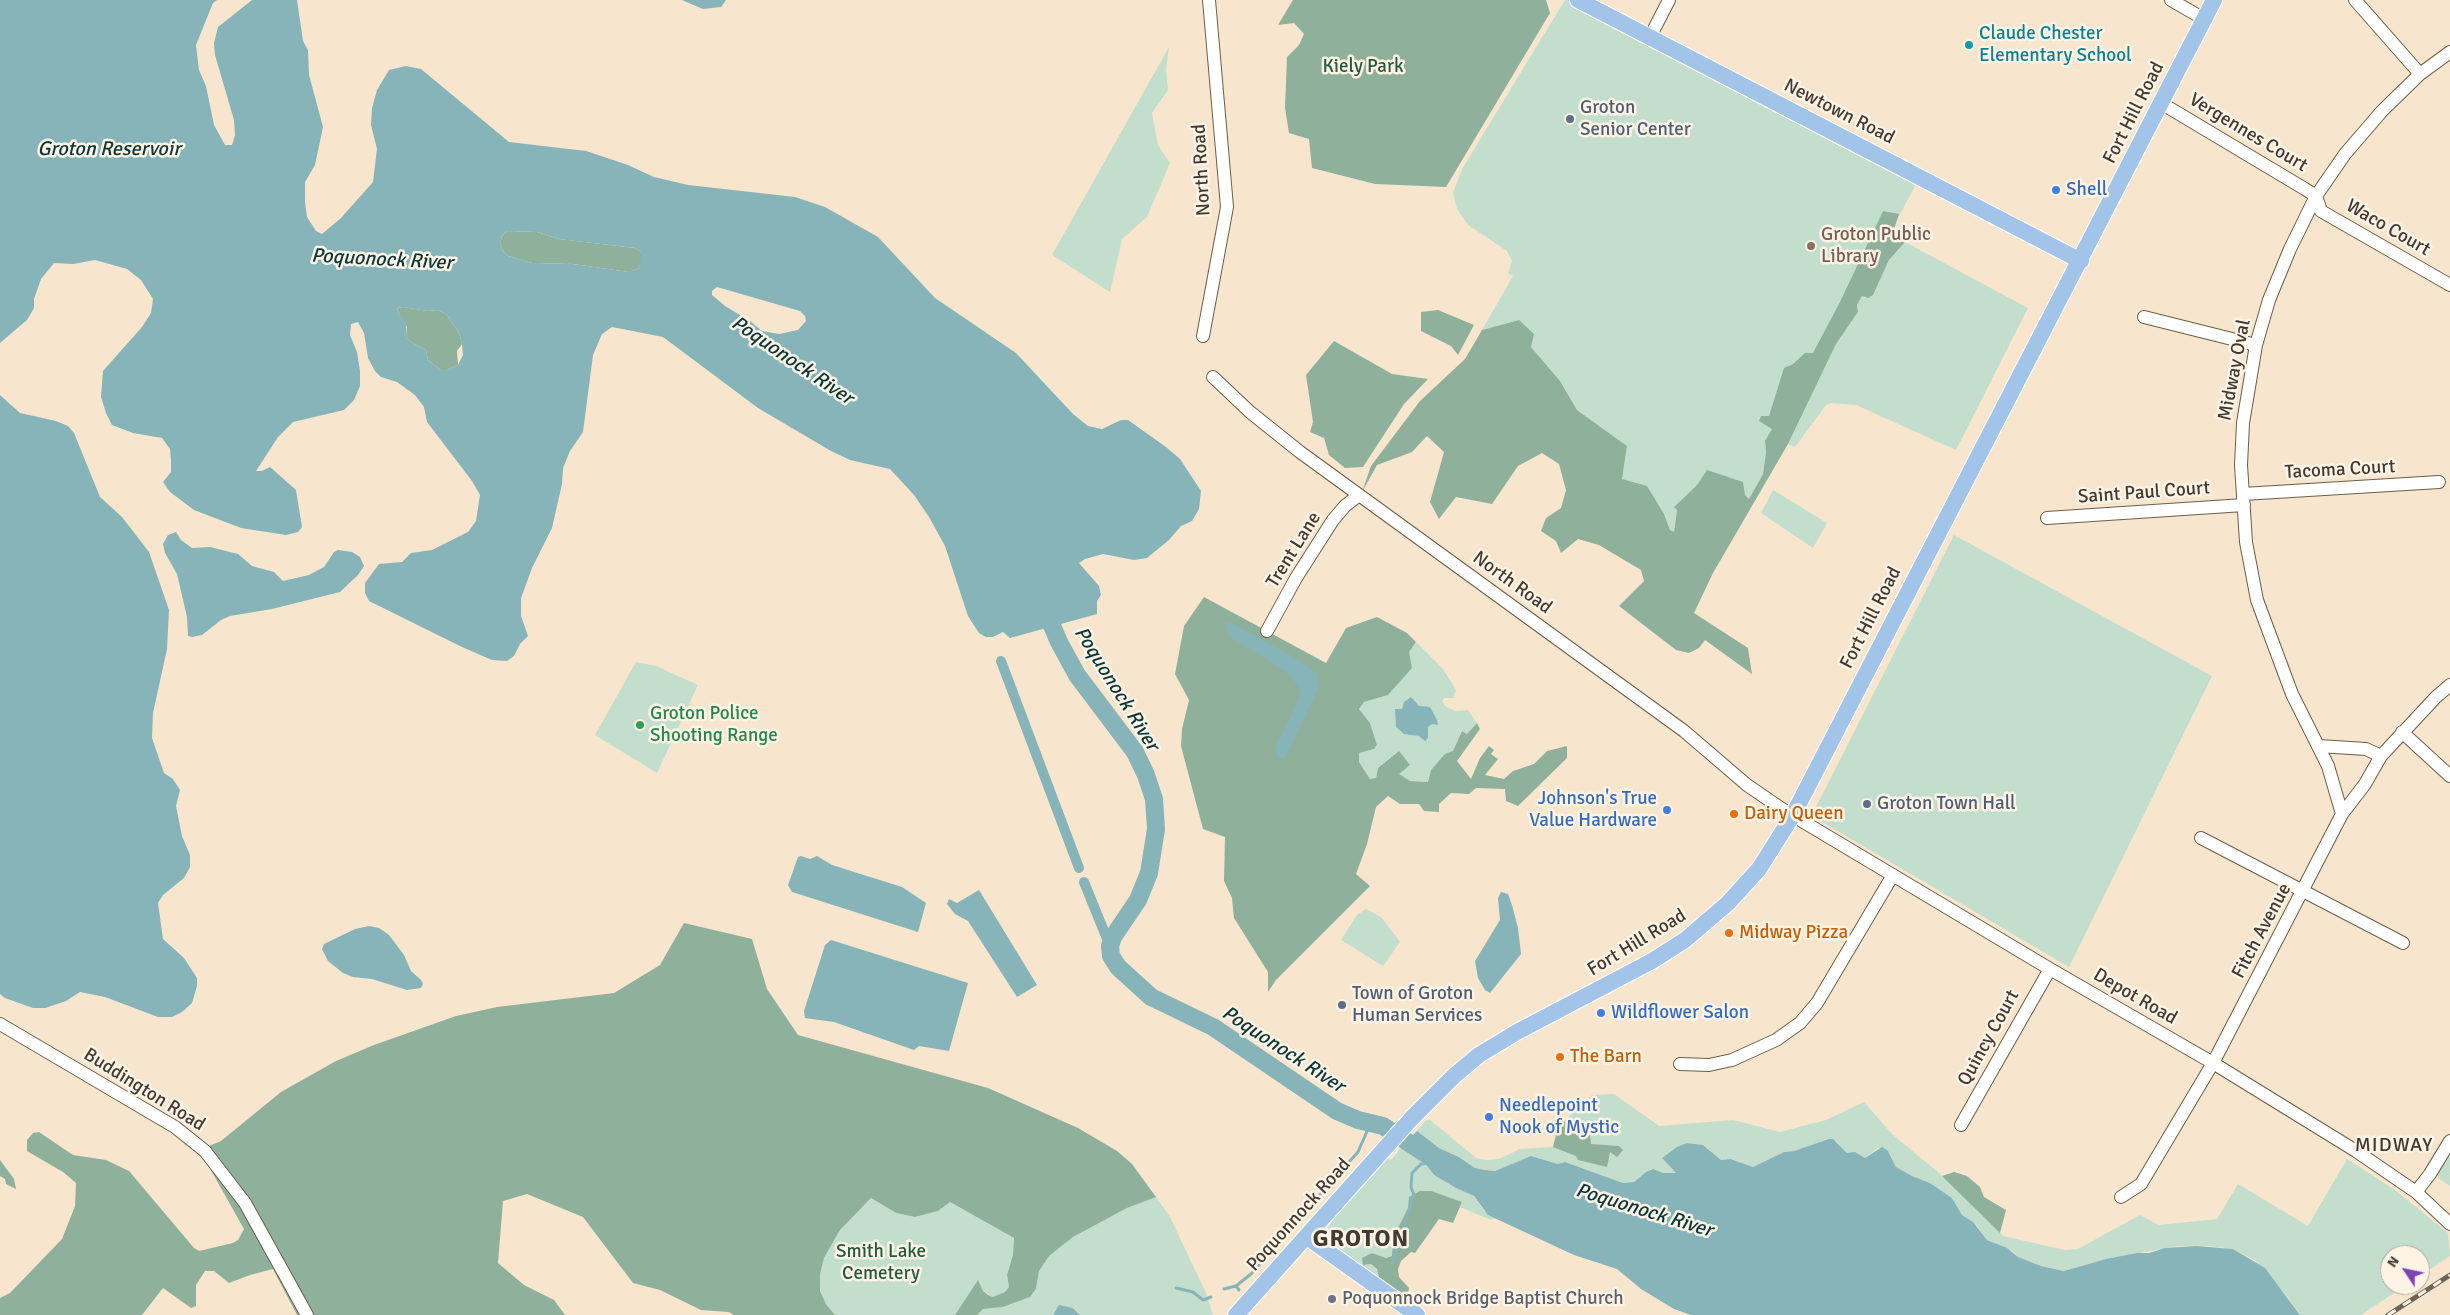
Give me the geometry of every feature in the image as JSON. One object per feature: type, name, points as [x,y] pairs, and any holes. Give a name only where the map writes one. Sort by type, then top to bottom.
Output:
[{"type":"main road","name":"Newtown Road","points":[[1578,0],[2081,260]]},
{"type":"main road","name":"Fort Hill Road","points":[[1391,1141],[1455,1075],[1492,1047],[1662,955],[1700,929],[1735,897],[1755,874],[1793,815],[1893,618],[2081,260],[2214,0]]},
{"type":"main road","name":"Poquonnock Road","points":[[1236,1315],[1391,1141]]},
{"type":"main road","points":[[1307,1237],[1417,1315]]},
{"type":"street","name":"North Road","points":[[1203,336],[1227,207],[1209,0]]},
{"type":"street","points":[[1650,37],[1668,0]]},
{"type":"street","points":[[2171,0],[2204,19]]},
{"type":"street","points":[[2355,0],[2420,74]]},
{"type":"street","name":"Midway Oval","points":[[2342,814],[2320,746],[2292,694],[2257,600],[2246,542],[2241,465],[2243,423],[2256,345],[2269,300],[2290,249],[2316,196],[2345,154],[2382,111],[2420,74],[2450,52]]},
{"type":"street","name":"Vergennes Court","points":[[2161,103],[2316,196]]},
{"type":"street","name":"Waco Court","points":[[2316,196],[2321,211],[2450,285]]},
{"type":"street","points":[[2144,318],[2256,345]]},
{"type":"street","name":"North Road","points":[[1213,377],[1278,435],[1684,731],[1747,785],[1793,815]]},
{"type":"street","name":"Tacoma Court","points":[[2244,500],[2439,482]]},
{"type":"street","name":"Trent Lane","points":[[1267,631],[1296,578],[1334,520],[1345,506],[1359,495]]},
{"type":"street","name":"Saint Paul Court","points":[[2047,518],[2244,500]]},
{"type":"street","points":[[2342,814],[2365,784],[2381,756],[2402,732],[2450,685]]},
{"type":"street","points":[[2402,732],[2450,776]]},
{"type":"street","points":[[2320,746],[2366,749],[2381,756]]},
{"type":"street","name":"Fitch Avenue","points":[[2121,1197],[2141,1184],[2214,1063],[2342,814]]},
{"type":"street","name":"Depot Road","points":[[1793,815],[2050,969],[2214,1063],[2365,1156],[2416,1192],[2450,1224]]},
{"type":"street","points":[[2201,838],[2403,942]]},
{"type":"street","points":[[1680,1064],[1709,1065],[1732,1060],[1776,1040],[1800,1023],[1817,1003],[1893,875]]},
{"type":"street","name":"Quincy Court","points":[[1961,1125],[2050,969]]},
{"type":"street","name":"Buddington Road","points":[[0,1024],[175,1126],[205,1151],[245,1203],[306,1315]]},
{"type":"street","points":[[2416,1192],[2427,1179],[2450,1141]]},
{"type":"green space","name":"Kiely Park","points":[[1293,0],[1546,0],[1550,13],[1446,187],[1375,184],[1312,168],[1309,139],[1289,133],[1285,108],[1287,57],[1299,45],[1304,34],[1294,23],[1278,25]]},
{"type":"green space","points":[[1565,0],[1578,0],[1916,184],[1783,435],[1765,441],[1766,452],[1763,474],[1749,499],[1707,470],[1697,485],[1674,507],[1677,509],[1674,533],[1670,530],[1664,514],[1622,479],[1627,446],[1577,410],[1560,381],[1531,347],[1519,320],[1482,330],[1513,276],[1508,273],[1512,261],[1507,251],[1468,225],[1457,209],[1453,193],[1462,169]]},
{"type":"green space","points":[[1169,47],[1166,69],[1168,90],[1152,113],[1158,145],[1170,163],[1147,217],[1122,239],[1110,292],[1052,255]]},
{"type":"green space","points":[[1883,211],[1899,214],[1892,235],[1905,242],[1889,260],[1873,295],[1868,298],[1862,296],[1857,305],[1858,312],[1836,344],[1788,444],[1713,573],[1694,613],[1748,648],[1752,674],[1705,640],[1699,648],[1689,653],[1676,650],[1619,606],[1644,581],[1641,570],[1599,545],[1578,539],[1561,553],[1556,541],[1541,531],[1546,518],[1561,508],[1566,490],[1559,464],[1542,453],[1518,466],[1492,504],[1456,497],[1439,519],[1430,502],[1444,452],[1427,436],[1412,452],[1377,465],[1362,492],[1371,466],[1420,401],[1465,359],[1482,330],[1519,320],[1534,334],[1531,347],[1560,381],[1577,410],[1627,446],[1622,479],[1647,486],[1664,514],[1670,530],[1674,532],[1677,510],[1674,507],[1697,485],[1707,470],[1743,482],[1745,495],[1749,499],[1763,474],[1766,452],[1765,441],[1772,429],[1759,421],[1761,416],[1769,416],[1784,368],[1793,364],[1805,353],[1813,353],[1840,302]]},
{"type":"green space","points":[[507,231],[537,232],[559,239],[635,248],[641,252],[642,260],[639,268],[629,272],[573,264],[532,263],[508,256],[503,251],[500,244],[502,236]]},
{"type":"green space","points":[[1905,242],[2028,308],[1956,450],[1856,405],[1831,403],[1826,405],[1795,447],[1788,444],[1836,344],[1858,312],[1857,305],[1863,295],[1865,298],[1873,295],[1889,260]]},
{"type":"green space","points":[[403,307],[428,311],[438,310],[447,315],[459,333],[462,344],[457,351],[458,365],[447,370],[441,370],[428,360],[426,350],[407,338],[407,327],[397,308]]},
{"type":"green space","points":[[1438,310],[1474,325],[1458,355],[1451,346],[1421,331],[1421,312]]},
{"type":"green space","points":[[1334,341],[1392,374],[1428,379],[1404,404],[1363,467],[1345,468],[1329,455],[1324,438],[1310,432],[1313,422],[1306,375]]},
{"type":"green space","points":[[1773,490],[1827,523],[1813,548],[1761,513]]},
{"type":"green space","points":[[1954,535],[2212,676],[2069,967],[1817,819],[1815,809]]},
{"type":"green space","points":[[1204,597],[1326,663],[1346,628],[1377,617],[1407,633],[1416,642],[1409,652],[1412,668],[1388,695],[1364,702],[1359,709],[1370,723],[1377,745],[1374,749],[1359,753],[1359,762],[1370,779],[1376,778],[1378,768],[1399,751],[1410,765],[1399,774],[1410,781],[1428,782],[1431,770],[1445,754],[1453,751],[1462,731],[1467,734],[1477,723],[1480,729],[1457,761],[1471,779],[1480,758],[1489,746],[1494,750],[1491,754],[1498,759],[1485,775],[1504,779],[1513,771],[1534,764],[1547,751],[1567,746],[1567,758],[1518,806],[1506,801],[1505,789],[1476,788],[1469,794],[1451,793],[1439,804],[1439,812],[1424,811],[1419,804],[1400,804],[1388,796],[1376,807],[1367,844],[1356,874],[1370,886],[1276,980],[1268,992],[1268,972],[1234,918],[1232,898],[1224,881],[1225,837],[1203,829],[1181,746],[1182,729],[1189,700],[1175,674],[1184,626]]},
{"type":"green space","points":[[1416,642],[1443,669],[1456,690],[1453,698],[1444,698],[1442,701],[1445,706],[1455,711],[1468,710],[1477,723],[1467,734],[1462,731],[1453,751],[1431,770],[1428,782],[1410,781],[1398,774],[1399,751],[1378,768],[1376,778],[1370,779],[1359,762],[1359,753],[1374,749],[1377,745],[1370,723],[1359,709],[1364,702],[1388,695],[1411,669],[1408,652]]},
{"type":"green space","name":"Groton Police Shooting Range","points":[[636,662],[656,666],[698,685],[657,773],[595,735]]},
{"type":"green space","points":[[1366,909],[1381,917],[1400,942],[1383,966],[1341,940],[1357,915]]},
{"type":"green space","points":[[684,923],[752,939],[767,989],[798,1035],[988,1088],[1078,1128],[1117,1151],[1132,1164],[1156,1197],[1127,1208],[1073,1237],[1049,1256],[1039,1271],[1036,1289],[1030,1297],[1003,1307],[983,1309],[977,1315],[955,1315],[978,1280],[983,1291],[993,1297],[1005,1292],[1009,1287],[1007,1275],[1013,1255],[1014,1238],[950,1202],[938,1211],[915,1217],[896,1213],[871,1198],[840,1230],[824,1258],[820,1274],[820,1291],[826,1304],[835,1315],[734,1315],[729,1312],[701,1310],[660,1290],[633,1283],[583,1217],[527,1194],[503,1201],[498,1263],[524,1285],[554,1300],[565,1315],[297,1315],[273,1269],[229,1283],[214,1271],[205,1271],[196,1285],[196,1306],[191,1308],[163,1288],[142,1315],[0,1315],[0,1298],[10,1293],[62,1239],[75,1206],[76,1183],[63,1172],[27,1151],[27,1140],[33,1133],[39,1132],[73,1155],[106,1160],[129,1171],[194,1248],[199,1251],[233,1243],[238,1240],[244,1229],[208,1165],[196,1151],[221,1141],[281,1092],[336,1061],[374,1045],[456,1016],[497,1007],[614,993],[660,965]]},
{"type":"green space","points":[[1614,1094],[1659,1126],[1733,1120],[1780,1132],[1826,1120],[1864,1102],[1892,1134],[1945,1178],[2003,1236],[2065,1250],[2078,1249],[2140,1215],[2159,1225],[2217,1219],[2238,1184],[2308,1226],[2347,1159],[2395,1190],[2448,1233],[2450,1256],[2430,1269],[2430,1245],[2380,1245],[2380,1295],[2391,1295],[2361,1315],[2300,1315],[2287,1296],[2256,1261],[2233,1249],[2207,1246],[2178,1246],[2106,1259],[2065,1271],[2041,1266],[2018,1257],[2012,1251],[1987,1240],[1977,1226],[1962,1215],[1952,1198],[1930,1183],[1896,1167],[1890,1154],[1878,1148],[1865,1158],[1862,1158],[1847,1153],[1836,1141],[1829,1139],[1794,1151],[1784,1152],[1753,1167],[1727,1159],[1721,1161],[1704,1145],[1687,1143],[1662,1158],[1677,1174],[1663,1173],[1652,1169],[1634,1182],[1623,1183],[1565,1162],[1558,1164],[1531,1156],[1495,1171],[1475,1168],[1460,1157],[1439,1148],[1417,1131],[1425,1121],[1430,1120],[1476,1158],[1486,1160],[1499,1159],[1520,1149],[1553,1147],[1558,1127],[1592,1095]]},
{"type":"green space","points":[[1564,1121],[1590,1136],[1591,1144],[1619,1146],[1623,1150],[1617,1157],[1610,1152],[1607,1167],[1578,1160],[1576,1156],[1553,1147],[1558,1127]]},
{"type":"green space","points":[[1401,1148],[1411,1149],[1418,1154],[1434,1175],[1474,1196],[1484,1211],[1496,1218],[1491,1220],[1460,1207],[1462,1203],[1408,1208],[1393,1238],[1392,1256],[1386,1258],[1372,1253],[1363,1265],[1371,1264],[1407,1300],[1334,1245],[1326,1231],[1336,1215],[1388,1158],[1391,1160]]},
{"type":"green space","points":[[2450,1154],[2450,1186],[2439,1179],[2438,1174]]},
{"type":"green space","points":[[0,1160],[14,1179],[16,1189],[6,1184],[5,1179],[0,1176]]},
{"type":"green space","points":[[1954,1172],[1967,1176],[1980,1187],[1984,1197],[2006,1210],[2000,1233],[1942,1176]]},
{"type":"green space","points":[[1420,1191],[1431,1191],[1462,1202],[1453,1223],[1439,1219],[1415,1253],[1411,1252],[1401,1261],[1398,1269],[1399,1277],[1409,1288],[1407,1300],[1379,1277],[1377,1269],[1371,1264],[1363,1265],[1362,1258],[1372,1253],[1386,1258],[1392,1256],[1393,1238],[1408,1208],[1409,1197]]},
{"type":"green space","points":[[1156,1197],[1170,1217],[1206,1293],[1213,1315],[1080,1315],[1074,1308],[1061,1307],[1053,1315],[977,1315],[983,1309],[1003,1307],[1030,1297],[1036,1289],[1039,1271],[1049,1256],[1073,1237],[1127,1208]]},
{"type":"green space","name":"Smith Lake Cemetery","points":[[871,1198],[896,1213],[915,1217],[938,1211],[950,1202],[1014,1238],[1013,1255],[1007,1275],[1009,1287],[1005,1293],[993,1297],[983,1291],[978,1281],[955,1315],[835,1315],[826,1304],[820,1291],[820,1274],[824,1258],[840,1230]]},
{"type":"water","name":"Groton Reservoir","points":[[0,0],[217,0],[213,3],[196,45],[199,70],[206,86],[214,125],[225,145],[232,145],[235,135],[234,120],[215,55],[214,43],[218,27],[252,0],[297,0],[303,41],[308,50],[309,75],[323,127],[315,165],[305,182],[307,217],[316,231],[322,234],[341,218],[373,182],[377,149],[371,125],[372,108],[377,90],[389,70],[406,66],[421,69],[509,142],[586,151],[628,165],[654,177],[688,185],[795,197],[825,207],[878,237],[935,298],[1016,353],[1073,414],[1088,426],[1102,429],[1121,420],[1128,420],[1166,447],[1180,459],[1201,491],[1199,509],[1192,521],[1181,526],[1169,540],[1147,558],[1134,560],[1103,554],[1085,559],[1079,563],[1099,586],[1101,595],[1097,601],[1097,614],[1010,638],[1003,632],[993,637],[986,637],[979,633],[968,616],[945,546],[929,517],[914,495],[890,469],[850,460],[831,451],[758,408],[663,337],[612,327],[602,334],[593,355],[583,432],[570,451],[563,468],[562,484],[552,528],[532,568],[521,598],[521,616],[528,636],[520,644],[514,656],[507,661],[492,660],[369,601],[365,593],[365,583],[379,564],[402,562],[411,553],[432,550],[468,532],[476,521],[480,495],[472,481],[427,422],[424,407],[415,395],[397,382],[381,377],[375,371],[368,358],[364,333],[358,322],[351,324],[350,335],[357,352],[360,371],[360,386],[354,400],[344,410],[293,422],[278,437],[256,471],[262,471],[270,467],[296,490],[302,527],[298,532],[286,535],[241,528],[194,510],[170,492],[163,482],[171,472],[171,460],[170,449],[162,438],[133,433],[112,425],[101,397],[103,371],[142,327],[151,313],[153,299],[141,280],[127,269],[95,260],[73,264],[54,263],[41,279],[34,299],[34,308],[27,320],[0,343]],"holes":[[[507,231],[537,232],[559,239],[635,248],[641,252],[641,260],[639,268],[629,272],[573,264],[532,263],[508,256],[503,251],[500,244],[502,236]],[[717,287],[800,311],[805,316],[806,321],[798,330],[779,334],[762,331],[750,321],[725,306],[712,295],[712,291]],[[397,308],[438,310],[447,315],[459,333],[462,344],[463,355],[458,365],[447,370],[441,370],[428,360],[426,350],[407,338],[406,322],[399,314]]]},
{"type":"water","points":[[682,0],[726,0],[721,7],[703,9]]},
{"type":"water","points":[[0,395],[20,413],[56,421],[68,426],[74,433],[100,497],[122,517],[149,552],[169,610],[167,649],[153,713],[152,738],[164,773],[173,779],[180,790],[176,806],[182,836],[190,855],[190,867],[184,878],[163,895],[158,903],[163,939],[184,958],[197,978],[197,986],[192,1003],[182,1012],[172,1017],[158,1017],[105,997],[80,992],[66,1001],[45,1008],[33,1008],[5,998],[0,994]]},
{"type":"water","points":[[176,532],[181,540],[192,548],[210,547],[238,554],[252,566],[274,572],[283,581],[309,575],[324,567],[334,552],[338,550],[352,552],[360,557],[364,566],[358,575],[340,592],[272,609],[230,616],[221,620],[202,635],[192,637],[188,636],[187,617],[177,574],[165,553],[163,544],[168,535]]},
{"type":"water","points":[[1229,622],[1297,659],[1318,674],[1318,689],[1285,758],[1277,757],[1276,746],[1300,697],[1299,687],[1287,672],[1230,637],[1226,631],[1226,624]]},
{"type":"water","points":[[1411,697],[1419,706],[1430,707],[1437,720],[1438,725],[1432,724],[1428,727],[1428,738],[1425,741],[1419,736],[1404,734],[1396,727],[1395,709],[1402,709],[1404,702]]},
{"type":"water","points":[[817,856],[832,865],[902,887],[926,903],[918,932],[792,892],[788,885],[798,857],[810,859]]},
{"type":"water","points":[[979,890],[1037,985],[1017,997],[968,921],[955,914],[947,904],[949,899],[957,903]]},
{"type":"water","points":[[1501,892],[1508,894],[1512,905],[1518,928],[1521,954],[1490,993],[1485,990],[1478,978],[1475,961],[1500,920],[1498,898]]},
{"type":"water","points":[[369,926],[379,928],[389,935],[404,955],[411,971],[421,980],[423,984],[421,988],[407,990],[372,979],[353,977],[343,973],[328,961],[322,949],[324,944],[355,929]]},
{"type":"water","points":[[831,940],[968,983],[949,1051],[919,1046],[914,1050],[834,1022],[805,1018],[804,1011],[825,945]]},
{"type":"water","points":[[1417,1131],[1439,1148],[1459,1157],[1475,1168],[1495,1171],[1531,1156],[1558,1164],[1565,1162],[1623,1183],[1634,1182],[1653,1169],[1663,1173],[1676,1173],[1662,1158],[1677,1147],[1687,1143],[1703,1145],[1721,1160],[1730,1159],[1753,1167],[1784,1152],[1794,1151],[1829,1139],[1833,1139],[1847,1153],[1855,1152],[1865,1158],[1882,1147],[1888,1151],[1896,1167],[1930,1183],[1952,1198],[1962,1215],[1973,1222],[1987,1240],[2007,1248],[2018,1257],[2041,1266],[2064,1271],[2106,1259],[2137,1253],[2149,1253],[2165,1248],[2196,1246],[2233,1249],[2265,1268],[2300,1315],[1691,1315],[1674,1309],[1641,1289],[1617,1269],[1574,1255],[1488,1215],[1474,1196],[1434,1175],[1418,1154],[1411,1149],[1401,1148]]},
{"type":"water","points":[[1059,1305],[1073,1308],[1080,1315],[1053,1315]]},
{"type":"waterway","name":"Poquonock River","points":[[1044,607],[1059,642],[1077,675],[1135,752],[1146,775],[1154,799],[1156,829],[1149,873],[1138,900],[1113,937],[1110,946],[1111,956],[1118,967],[1151,997],[1213,1027],[1337,1111],[1358,1120],[1383,1126],[1426,1154]]},
{"type":"waterway","points":[[1001,661],[1079,868]]},
{"type":"waterway","points":[[1084,882],[1110,946]]},
{"type":"waterway","points":[[1300,1217],[1358,1152],[1371,1122]]},
{"type":"waterway","points":[[1392,1263],[1399,1234],[1403,1228],[1414,1195],[1411,1187],[1412,1173],[1421,1164],[1429,1163]]},
{"type":"waterway","points":[[1224,1289],[1236,1286],[1251,1274],[1287,1233]]},
{"type":"waterway","points":[[1236,1286],[1239,1290]]},
{"type":"waterway","points":[[1176,1288],[1193,1292],[1203,1300],[1211,1297]]},
{"type":"railway","points":[[2388,1315],[2450,1275]]},
{"type":"place","name":"Claude Chester Elementary School","points":[[1969,45]]},
{"type":"place","name":"Groton Senior Center","points":[[1570,119]]},
{"type":"place","name":"Shell","points":[[2056,190]]},
{"type":"place","name":"Groton Public Library","points":[[1811,246]]},
{"type":"place","name":"Groton Police Shooting Range","points":[[640,725]]},
{"type":"place","name":"Groton Town Hall","points":[[1867,804]]},
{"type":"place","name":"Johnson's True Value Hardware","points":[[1667,810]]},
{"type":"place","name":"Dairy Queen","points":[[1734,814]]},
{"type":"place","name":"Midway Pizza","points":[[1729,933]]},
{"type":"place","name":"Town of Groton Human Services","points":[[1342,1005]]},
{"type":"place","name":"Wildflower Salon","points":[[1601,1013]]},
{"type":"place","name":"The Barn","points":[[1560,1057]]},
{"type":"place","name":"Needlepoint Nook of Mystic","points":[[1489,1117]]},
{"type":"place","name":"Poquonnock Bridge Baptist Church","points":[[1332,1299]]},
{"type":"district","name":"MIDWAY","points":[[2394,1146]]},
{"type":"district","name":"GROTON","points":[[1361,1240]]}]
